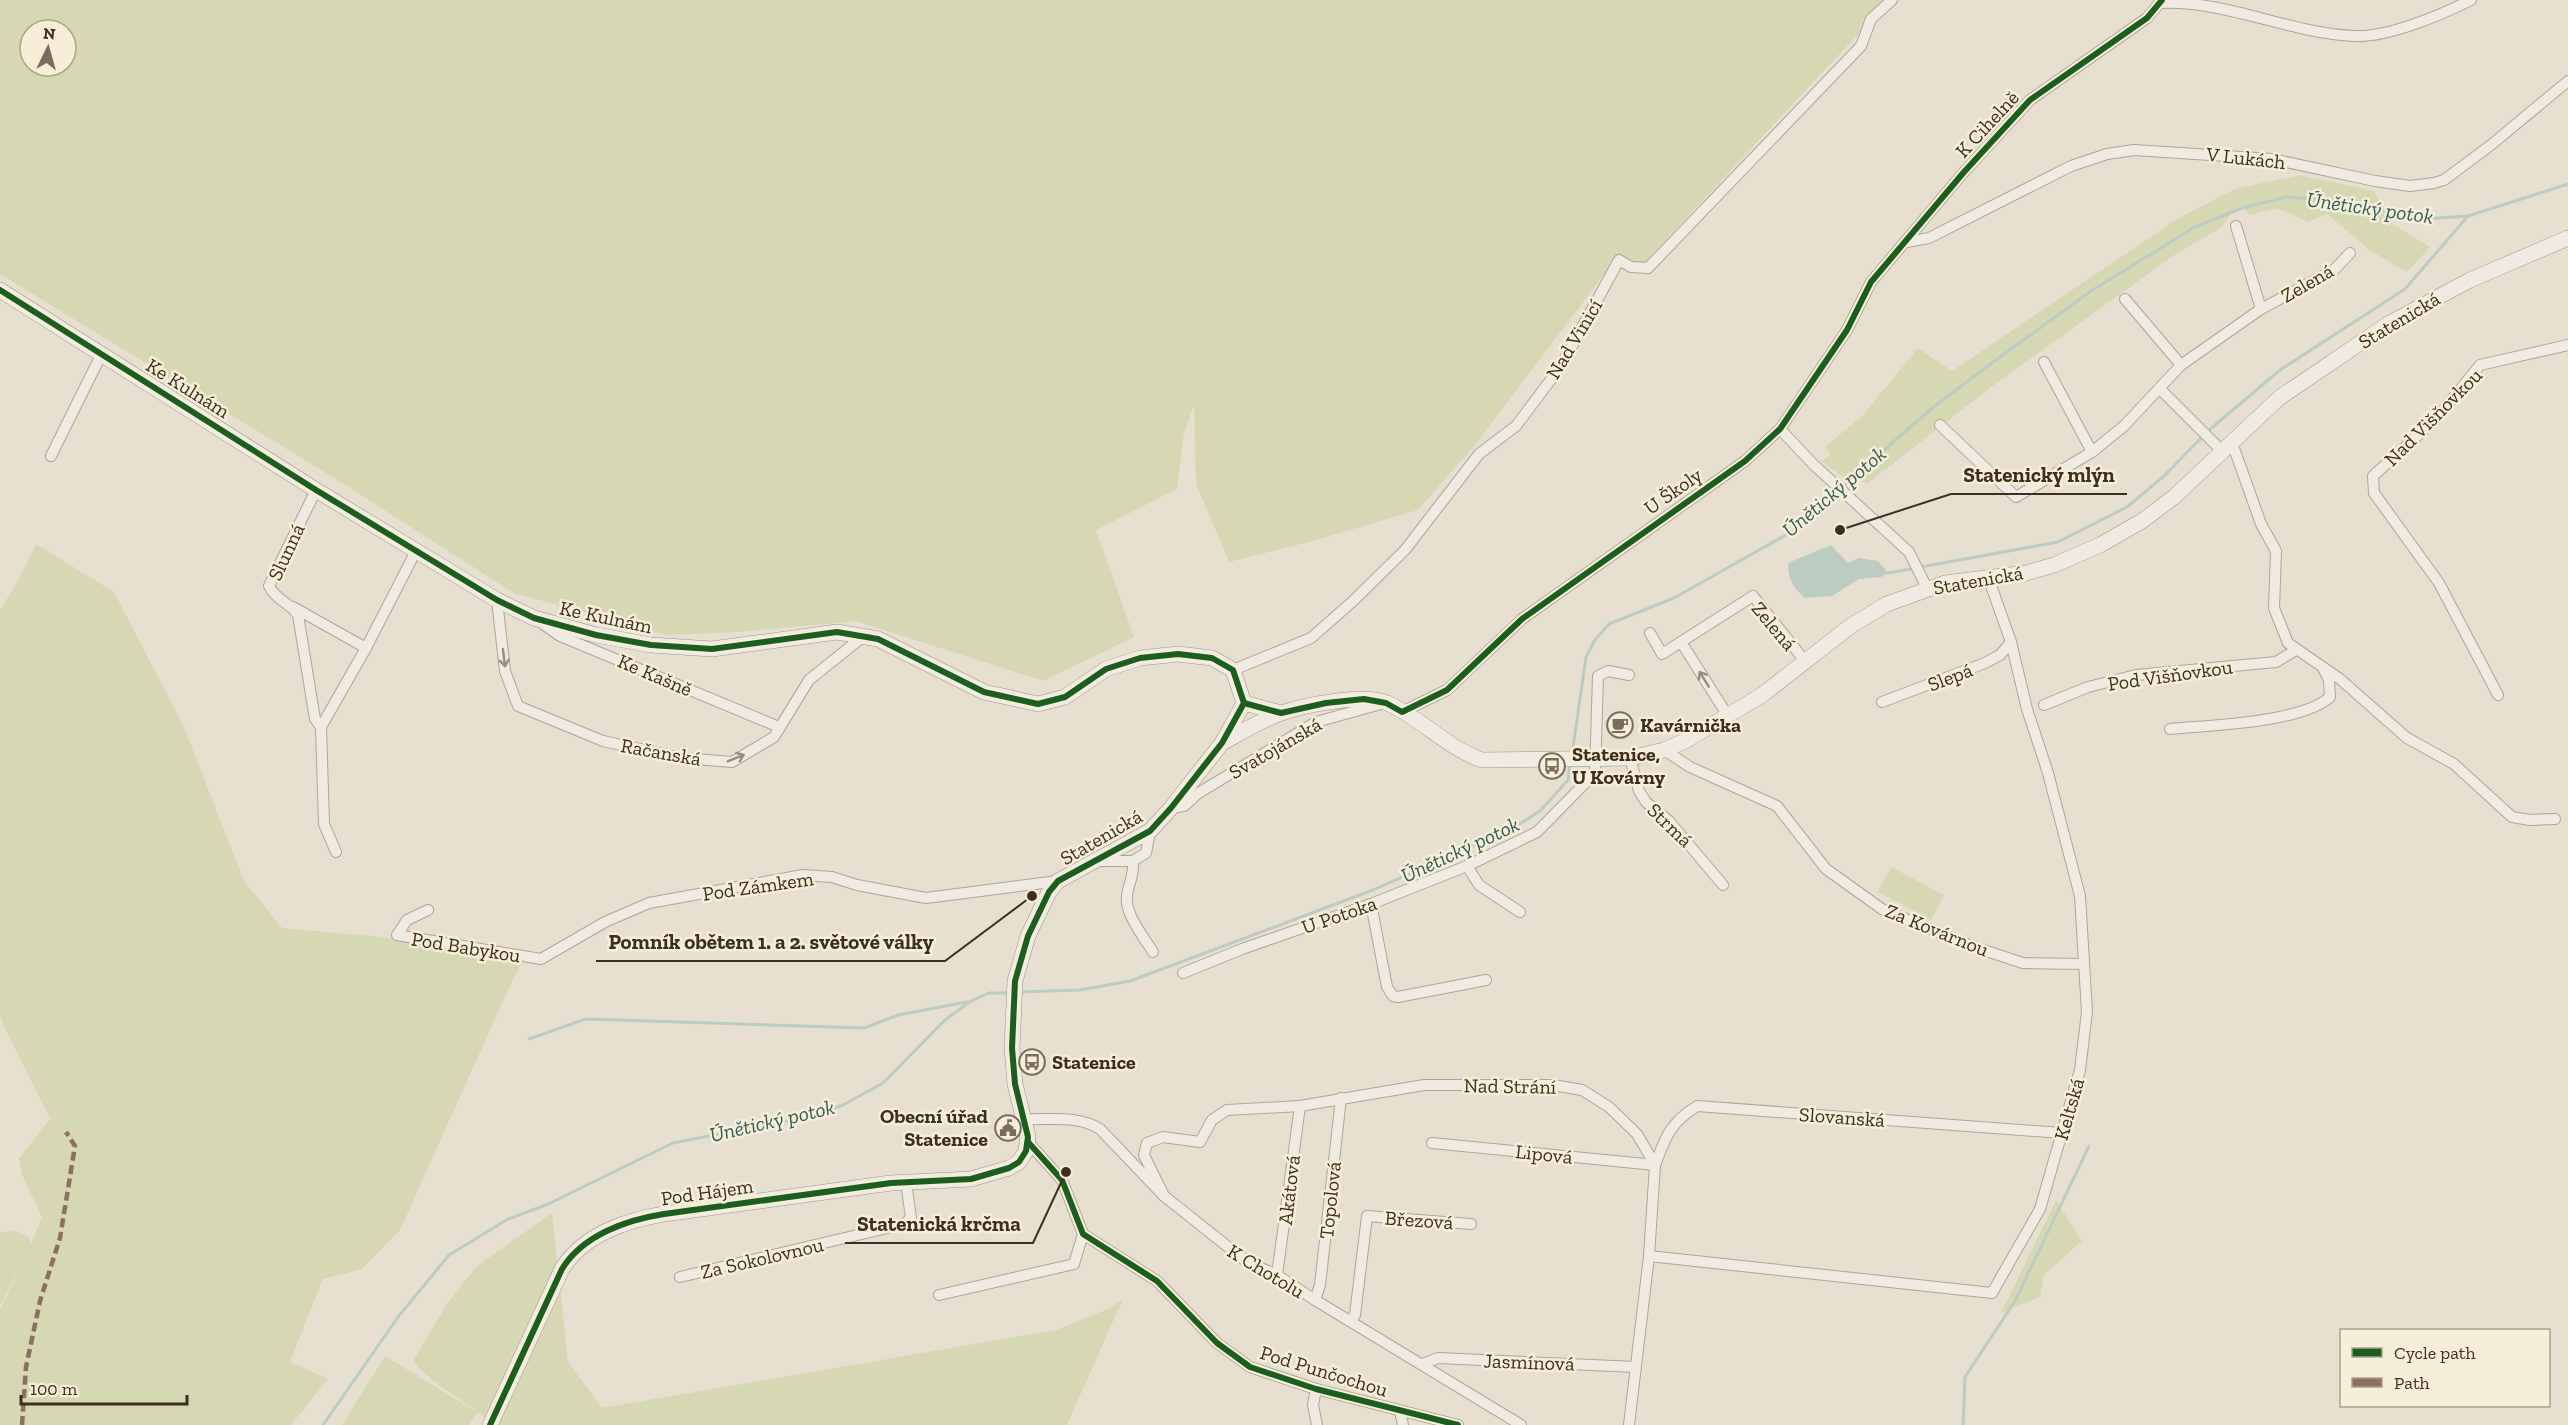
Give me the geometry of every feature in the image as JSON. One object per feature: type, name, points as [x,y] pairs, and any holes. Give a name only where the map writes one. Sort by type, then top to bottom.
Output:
[{"type":"street","name":"Nad Vinicí","points":[[1233,670],[1311,638],[1405,550],[1479,454],[1516,426],[1561,366],[1619,260],[1631,267],[1648,268],[1861,46],[1871,19],[1892,0]]},
{"type":"street","points":[[2161,1],[2181,1],[2246,12],[2316,31],[2356,36],[2401,28],[2472,0]]},
{"type":"street","name":"K Cihelně","points":[[1907,242],[1964,172],[2030,100],[2147,18],[2161,1]]},
{"type":"street","name":"V Lukách","points":[[1907,242],[1929,238],[2071,166],[2128,151],[2151,150],[2272,159],[2385,183],[2410,186],[2434,183],[2444,180],[2492,145],[2568,81]]},
{"type":"street","name":"Zelená","points":[[2236,226],[2261,309]]},
{"type":"street","name":"Statenická","points":[[1221,743],[1281,713],[1326,703],[1364,699],[1386,703],[1463,751],[1482,760],[1630,758],[1664,750],[1762,695],[1852,625],[1887,604],[1927,588],[2026,573],[2054,565],[2100,545],[2142,521],[2174,497],[2278,398],[2388,324],[2470,280],[2568,238]]},
{"type":"street","name":"U Školy","points":[[1402,712],[1447,690],[1522,619],[1745,461],[1780,429],[1847,330],[1871,282],[1907,242]]},
{"type":"street","name":"Zelená","points":[[1940,425],[2016,497],[2092,452],[2124,426],[2181,365],[2261,309],[2334,270],[2350,253]]},
{"type":"street","name":"Ke Kulnám","points":[[0,290],[316,489],[497,600],[534,618],[596,635],[651,645],[712,649],[837,633],[866,636],[878,639],[984,692],[1038,704],[1065,697],[1106,669],[1140,658],[1178,654],[1212,658],[1233,670]]},
{"type":"street","points":[[2125,299],[2181,365]]},
{"type":"street","name":"Nad Višňovkou","points":[[2498,694],[2439,583],[2374,493],[2373,476],[2437,418],[2480,365],[2568,345]]},
{"type":"street","points":[[51,456],[102,353]]},
{"type":"street","points":[[2044,362],[2092,452]]},
{"type":"street","points":[[2160,389],[2207,438],[2235,451],[2261,524],[2276,551],[2274,608],[2288,643],[2340,679],[2407,738],[2454,764],[2512,817],[2530,820],[2555,819]]},
{"type":"street","points":[[1780,429],[1846,494],[1910,552],[1927,588]]},
{"type":"street","name":"Slunná","points":[[316,489],[269,586],[272,594],[366,648]]},
{"type":"street","points":[[321,727],[366,648],[416,550]]},
{"type":"street","name":"Keltská","points":[[1648,1256],[1992,1293],[2040,1209],[2080,1070],[2087,1012],[2080,896],[2048,773],[2027,709],[2011,642],[1988,577]]},
{"type":"street","name":"Zelená","points":[[1650,633],[1662,654],[1752,596],[1805,661]]},
{"type":"street","name":"Račanská","points":[[497,600],[505,671],[518,706],[603,741],[682,758],[732,762],[774,737],[809,680],[866,636]]},
{"type":"street","name":"Slunná","points":[[292,606],[301,626],[315,719],[321,727],[324,824],[336,852]]},
{"type":"street","name":"Ke Kašně","points":[[534,618],[560,636],[779,727]]},
{"type":"street","points":[[1681,642],[1728,716]]},
{"type":"street","name":"Slepá","points":[[1882,702],[1985,663],[2000,655],[2011,642]]},
{"type":"street","name":"Pod Višňovkou","points":[[2044,705],[2088,687],[2136,675],[2276,662],[2296,650]]},
{"type":"street","points":[[2170,729],[2250,721],[2313,708],[2330,697],[2329,680],[2323,667]]},
{"type":"street","points":[[1233,670],[1244,703]]},
{"type":"street","points":[[1590,759],[1598,676],[1608,671],[1629,675]]},
{"type":"street","name":"Statenická","points":[[1028,1142],[1015,1084],[1012,1047],[1015,981],[1028,936],[1049,892],[1058,880],[1150,831],[1171,808],[1221,743],[1244,703],[1281,713]]},
{"type":"street","name":"Svatojánská","points":[[1171,808],[1184,806],[1197,794],[1316,722],[1386,703]]},
{"type":"street","name":"Za Kovárnou","points":[[1664,750],[1690,767],[1777,806],[1826,869],[1882,909],[1974,947],[2023,963],[2084,964]]},
{"type":"street","name":"Strmá","points":[[1630,758],[1640,791],[1646,802],[1670,821],[1723,885]]},
{"type":"street","name":"U Potoka","points":[[1183,973],[1242,948],[1371,904],[1467,866],[1537,832],[1595,773],[1590,759]]},
{"type":"street","points":[[1093,861],[1133,861],[1146,853],[1150,831]]},
{"type":"street","points":[[1133,861],[1134,878],[1127,892],[1126,906],[1153,952]]},
{"type":"street","points":[[1467,866],[1479,885],[1520,912]]},
{"type":"street","name":"Pod Zámkem","points":[[541,959],[605,922],[649,903],[803,875],[832,877],[858,885],[926,898],[1058,880]]},
{"type":"street","points":[[1371,904],[1387,987],[1393,996],[1398,997],[1486,980]]},
{"type":"street","name":"Pod Babykou","points":[[428,910],[407,920],[397,935],[541,959]]},
{"type":"street","name":"Nad Strání","points":[[1164,1196],[1144,1155],[1147,1143],[1154,1139],[1163,1137],[1200,1142],[1212,1120],[1227,1110],[1300,1106],[1424,1085],[1553,1085],[1582,1090],[1609,1107],[1637,1134],[1655,1165]]},
{"type":"street","name":"Topolová","points":[[1315,1300],[1320,1285],[1341,1098]]},
{"type":"street","name":"Akátová","points":[[1277,1275],[1300,1106]]},
{"type":"street","name":"Slovanská","points":[[1655,1165],[1668,1130],[1681,1116],[1697,1106],[2062,1133]]},
{"type":"street","name":"K Chotolu","points":[[1024,1119],[1077,1120],[1090,1123],[1100,1129],[1164,1196],[1247,1262],[1277,1275],[1521,1425]]},
{"type":"street","points":[[939,1295],[1074,1264],[1083,1234],[1062,1180],[1028,1142]]},
{"type":"street","name":"Pod Hájem","points":[[490,1425],[558,1277],[573,1253],[586,1242],[621,1226],[657,1215],[906,1182],[971,1179],[999,1171],[1019,1162],[1026,1151],[1028,1142]]},
{"type":"street","name":"Lipová","points":[[1432,1143],[1655,1165]]},
{"type":"street","points":[[1629,1425],[1648,1256],[1655,1165]]},
{"type":"street","name":"Za Sokolovnou","points":[[680,1277],[904,1224],[911,1218],[906,1182]]},
{"type":"street","name":"Březová","points":[[1350,1321],[1355,1314],[1367,1216],[1471,1224]]},
{"type":"street","name":"Pod Punčochou","points":[[1083,1234],[1157,1281],[1217,1343],[1250,1367],[1316,1389],[1458,1425]]},
{"type":"street","name":"Jasmínová","points":[[1423,1364],[1438,1358],[1636,1367]]},
{"type":"street","points":[[1316,1389],[1313,1405],[1317,1425]]},
{"type":"street","points":[[1400,1411],[1403,1425]]},
{"type":"green space","points":[[0,0],[1890,0],[1645,262],[1612,264],[1475,445],[1418,510],[1309,542],[1229,562],[1196,484],[1194,404],[1184,433],[1177,489],[1096,530],[1134,637],[1043,681],[856,621],[738,632],[666,635],[514,593],[339,481],[0,274]]},
{"type":"green space","points":[[2300,175],[2374,191],[2392,224],[2430,247],[2407,272],[2371,251],[2327,214],[2308,222],[2277,208],[2249,215],[2244,208],[2230,215],[2222,227],[2173,256],[1991,387],[1868,483],[1843,477],[1822,461],[1831,454],[1825,447],[1863,415],[1918,348],[1952,371],[2179,218],[2235,189]]},
{"type":"green space","points":[[36,544],[114,592],[184,727],[244,881],[282,928],[528,950],[400,1230],[362,1269],[323,1279],[290,1362],[328,1379],[291,1425],[0,1425],[0,1309],[24,1259],[0,1305],[0,1232],[16,1231],[29,1237],[31,1244],[42,1217],[22,1175],[19,1159],[50,1118],[4,1027],[0,1014],[0,610],[19,579]]},
{"type":"green space","points":[[1891,867],[1944,895],[1931,920],[1878,892]]},
{"type":"green space","points":[[2056,1200],[2082,1241],[2044,1275],[2040,1297],[2001,1313]]},
{"type":"green space","points":[[552,1213],[568,1362],[602,1408],[1056,1330],[1108,1309],[1123,1299],[1067,1425],[493,1425],[431,1379],[413,1361],[447,1304],[477,1266]]},
{"type":"green space","points":[[385,1356],[477,1412],[469,1425],[342,1425]]},
{"type":"shaded area","points":[[1831,545],[1848,563],[1859,558],[1878,561],[1888,573],[1881,577],[1859,579],[1832,596],[1805,598],[1792,583],[1788,563]]},
{"type":"waterway","name":"Únětický potok","points":[[1842,487],[1931,409],[1989,365],[2091,291],[2195,227],[2242,208],[2286,197],[2339,201],[2422,219],[2468,216],[2568,184]]},
{"type":"waterway","points":[[2208,431],[2280,370],[2405,289],[2468,216]]},
{"type":"waterway","points":[[1888,573],[2058,542],[2127,507],[2164,476],[2203,436]]},
{"type":"waterway","name":"Únětický potok","points":[[1572,754],[1586,657],[1595,640],[1609,624],[1674,598],[1793,531],[1837,491]]},
{"type":"waterway","name":"Únětický potok","points":[[1019,992],[1080,990],[1130,981],[1373,890],[1510,830],[1540,811],[1568,780],[1570,763]]},
{"type":"waterway","name":"Únětický potok","points":[[323,1425],[398,1317],[449,1255],[508,1219],[546,1205],[673,1143],[812,1116],[843,1105],[883,1083],[945,1020],[971,1001],[989,993],[1010,993]]},
{"type":"waterway","points":[[529,1039],[586,1019],[864,1028],[898,1015],[967,1002]]},
{"type":"waterway","points":[[1963,1425],[1965,1377],[2015,1301],[2089,1146]]},
{"type":"marked path","points":[[22,1425],[26,1367],[40,1301],[60,1238],[75,1146],[66,1132]]},
{"type":"cycle path","points":[[1244,703],[1281,713],[1326,703],[1364,699],[1386,703],[1402,712],[1447,690],[1522,619],[1745,461],[1780,429],[1847,330],[1871,282],[1964,172],[2030,100],[2147,18],[2162,0]]},
{"type":"cycle path","points":[[0,290],[316,490],[497,600],[534,618],[596,635],[651,645],[712,649],[837,632],[878,639],[984,692],[1038,704],[1065,697],[1106,669],[1140,658],[1178,654],[1212,658],[1233,670],[1244,703]]},
{"type":"cycle path","points":[[490,1425],[562,1269],[581,1247],[607,1231],[635,1220],[664,1214],[891,1183],[971,1179],[1009,1168],[1019,1162],[1026,1151],[1028,1137],[1015,1084],[1012,1048],[1015,981],[1028,936],[1049,892],[1058,881],[1150,831],[1222,743],[1244,703]]},
{"type":"cycle path","points":[[1028,1142],[1062,1180],[1083,1234],[1157,1281],[1217,1343],[1250,1367],[1316,1389],[1458,1425]]},
{"type":"place","name":"Statenický mlýn","points":[[1840,530]]},
{"type":"place","name":"Kavárnička","points":[[1620,725]]},
{"type":"place","name":"Statenice, U Kovárny","points":[[1552,766]]},
{"type":"place","name":"Pomník obětem 1. a 2. světové války","points":[[1032,896]]},
{"type":"place","name":"Statenice","points":[[1032,1062]]},
{"type":"place","name":"Obecní úřad Statenice","points":[[1008,1128]]},
{"type":"place","name":"Statenická krčma","points":[[1066,1172]]}]
